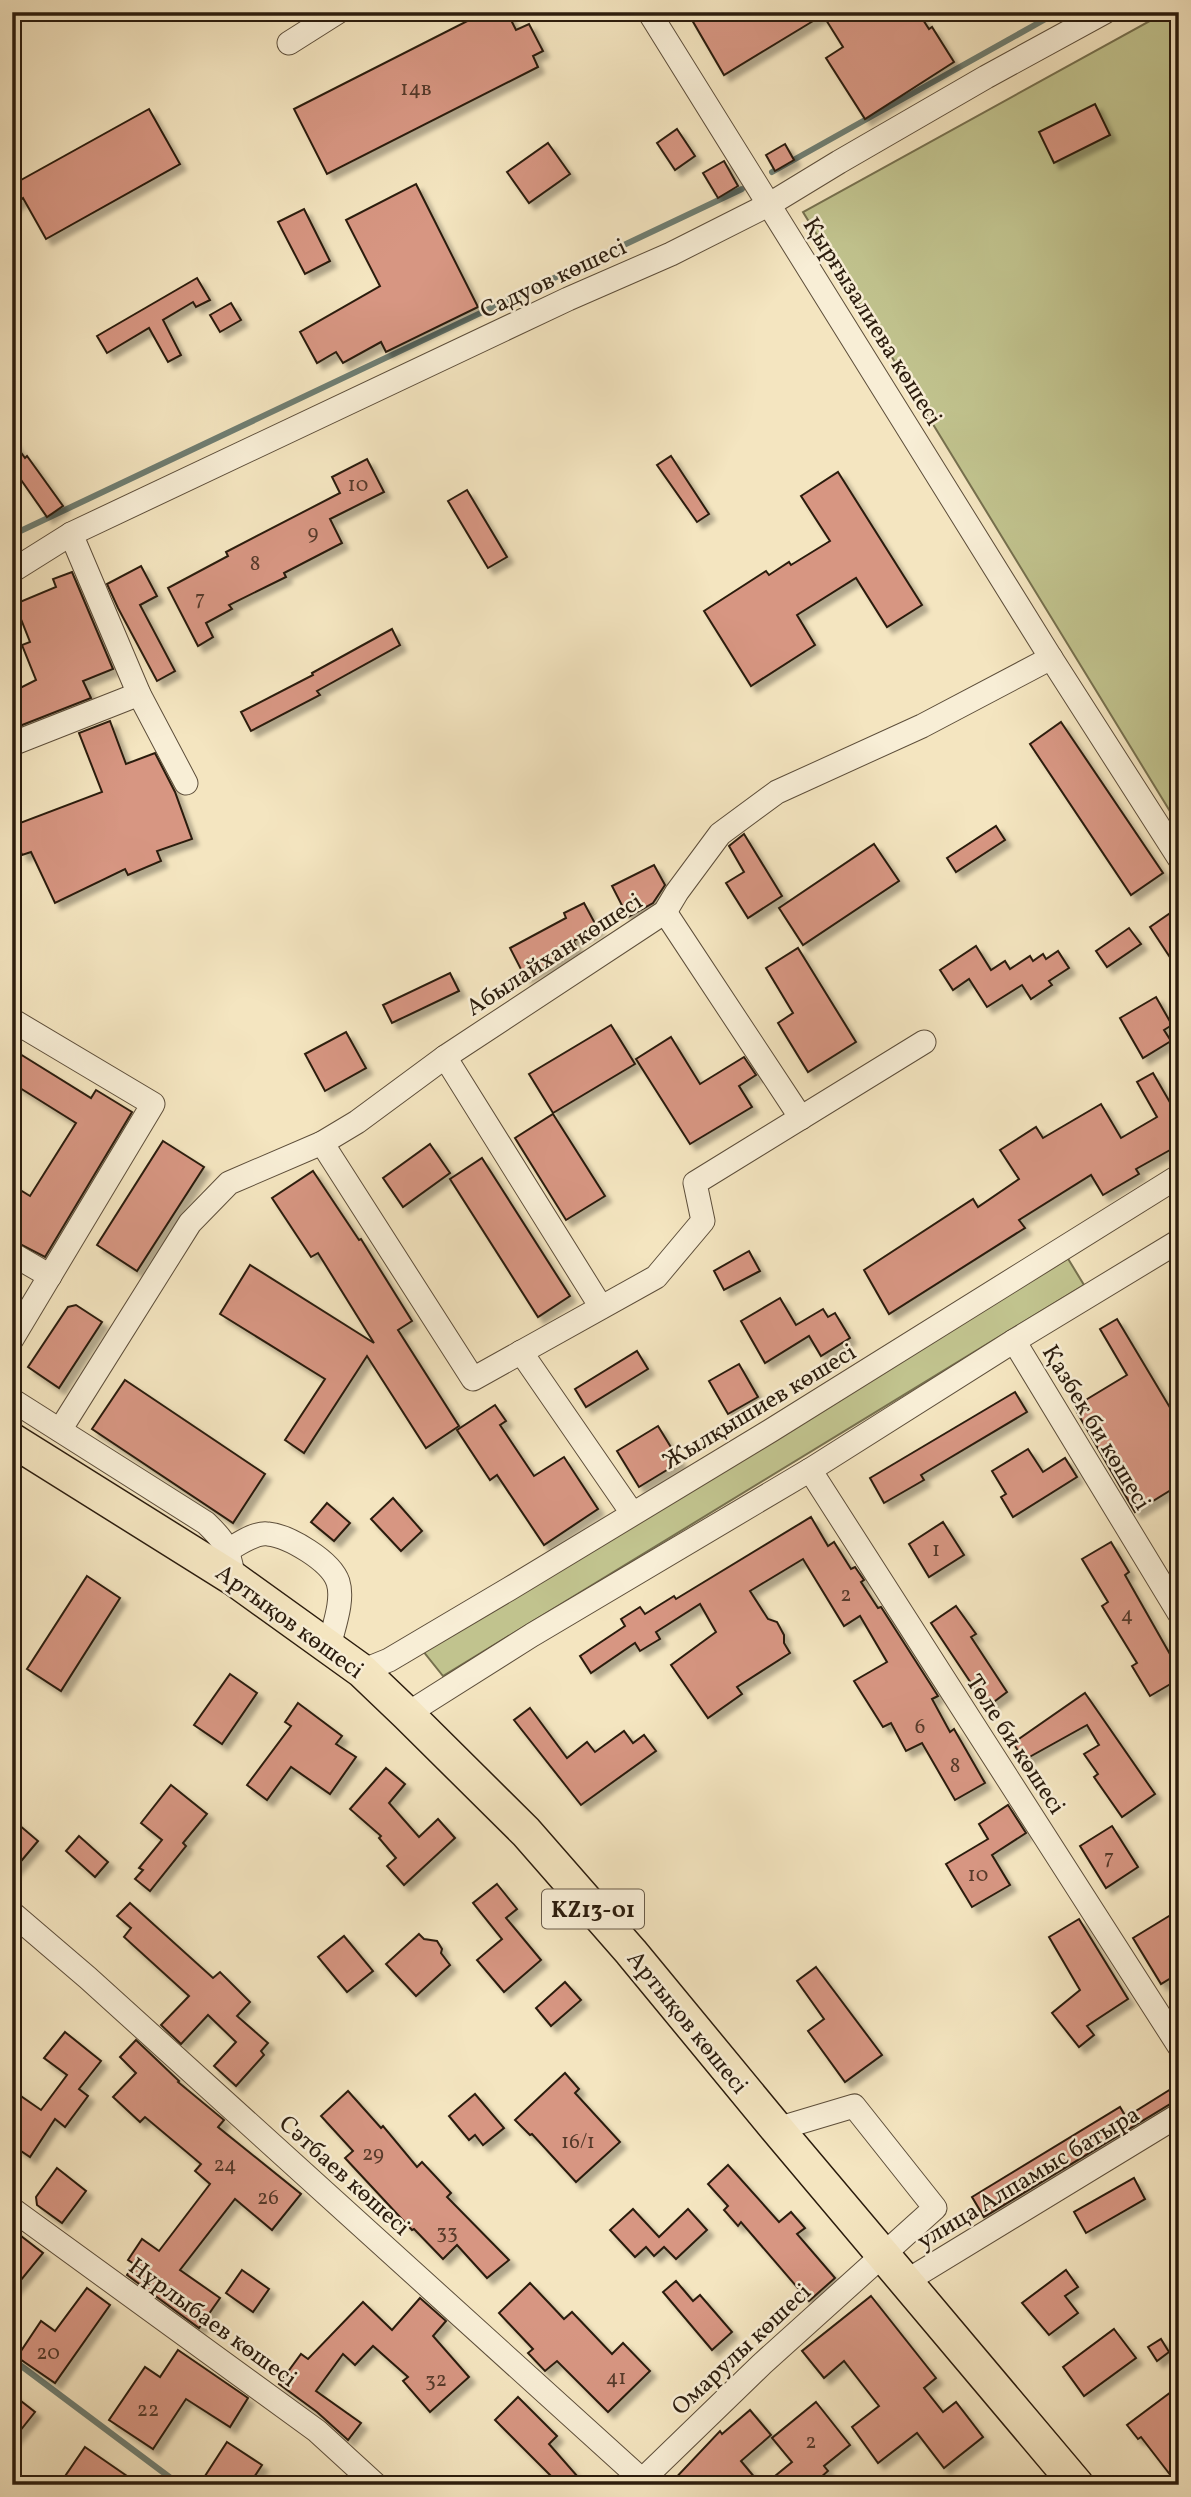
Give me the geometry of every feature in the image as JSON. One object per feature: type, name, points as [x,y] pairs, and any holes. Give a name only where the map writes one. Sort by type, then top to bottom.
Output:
[{"type":"highway","name":"Артықов көшесі","points":[[12,1440],[231,1564],[329,1647],[362,1671],[407,1714],[526,1832],[631,1952],[1077,2485]]},
{"type":"street","points":[[289,43],[338,12]]},
{"type":"street","name":"Қырғызалиева көшесі","points":[[649,12],[1051,658]]},
{"type":"street","name":"Садуов көшесі","points":[[12,571],[71,534],[396,380],[671,254],[770,204],[963,90],[1105,12]]},
{"type":"street","points":[[71,534],[139,694],[186,783]]},
{"type":"street","points":[[1051,658],[1179,858]]},
{"type":"street","name":"Абылайхан көшесі","points":[[60,1430],[190,1223],[229,1183],[322,1143],[356,1122],[445,1057],[665,912],[720,834],[776,792],[922,726],[1051,658]]},
{"type":"street","points":[[12,744],[139,694]]},
{"type":"street","points":[[665,912],[801,1118]]},
{"type":"street","points":[[12,1020],[153,1104],[12,1339]]},
{"type":"street","points":[[322,1143],[473,1379],[656,1277],[703,1221],[695,1183],[924,1042]]},
{"type":"street","points":[[445,1057],[601,1307]]},
{"type":"street","name":"Жылқышиев көшесі","points":[[362,1671],[389,1660],[782,1424],[1179,1176]]},
{"type":"street","points":[[407,1714],[532,1635],[810,1470],[1179,1241]]},
{"type":"street","points":[[12,1254],[50,1276]]},
{"type":"street","name":"Қазбек би көшесі","points":[[1014,1341],[1179,1613]]},
{"type":"street","points":[[521,1352],[632,1513]]},
{"type":"street","points":[[12,1400],[206,1523],[223,1540],[231,1564]]},
{"type":"street","name":"Төле би көшесі","points":[[810,1470],[1179,2046]]},
{"type":"street","points":[[231,1564],[251,1538],[267,1533],[297,1542],[330,1569],[338,1582],[339,1600],[329,1647]]},
{"type":"street","name":"Сәтбаев көшесі","points":[[12,1913],[88,1978],[639,2482]]},
{"type":"street","name":"Омарулы көшесі","points":[[639,2482],[762,2364],[935,2208],[854,2106],[777,2129]]},
{"type":"street","name":"улица Алпамыс батыра","points":[[905,2282],[1179,2115]]},
{"type":"street","name":"Нұрлыбаев көшесі","points":[[12,2209],[317,2431],[376,2485]]},
{"type":"green space","points":[[1166,12],[1179,12],[1179,826],[803,212]]},
{"type":"green space","points":[[1067,1257],[1084,1285],[443,1676],[423,1651]]},
{"type":"building","points":[[485,12],[507,12],[516,30],[529,24],[543,51],[533,56],[538,67],[327,174],[294,109]]},
{"type":"building","points":[[706,12],[918,12],[929,29],[932,27],[954,62],[865,119],[826,58],[843,47],[823,15],[724,75],[692,20]]},
{"type":"building","points":[[1095,104],[1110,135],[1054,163],[1039,132]]},
{"type":"building","points":[[149,109],[180,164],[46,239],[23,198],[12,207],[12,185]]},
{"type":"building","points":[[677,129],[695,156],[675,170],[657,143]]},
{"type":"building","points":[[548,143],[570,174],[529,203],[507,172]]},
{"type":"building","points":[[785,144],[794,160],[775,171],[766,155]]},
{"type":"building","points":[[724,161],[738,186],[718,198],[703,173]]},
{"type":"building","points":[[416,184],[478,307],[386,352],[381,342],[343,363],[336,352],[317,363],[300,332],[380,286],[346,220]]},
{"type":"building","points":[[304,209],[330,261],[305,274],[278,222]]},
{"type":"building","points":[[197,278],[210,300],[196,307],[193,302],[163,320],[181,355],[168,362],[149,328],[107,353],[97,336]]},
{"type":"building","points":[[231,303],[241,320],[220,332],[210,315]]},
{"type":"building","points":[[12,440],[63,506],[47,517],[12,467]]},
{"type":"building","points":[[671,456],[709,514],[697,522],[657,465]]},
{"type":"building","points":[[367,459],[384,492],[330,519],[342,543],[284,573],[286,577],[229,605],[232,609],[206,623],[213,637],[198,646],[168,588],[228,556],[226,552],[340,493],[332,477]]},
{"type":"building","points":[[838,472],[922,605],[887,627],[856,578],[797,615],[815,645],[751,686],[704,611],[766,571],[769,575],[789,562],[791,565],[830,541],[801,496]]},
{"type":"building","points":[[467,490],[507,557],[488,568],[448,501]]},
{"type":"building","points":[[141,566],[157,596],[140,605],[175,671],[157,681],[107,584]]},
{"type":"building","points":[[72,572],[113,669],[83,681],[91,698],[12,729],[12,692],[36,680],[22,645],[30,642],[15,604],[56,587],[53,579]]},
{"type":"building","points":[[392,629],[400,645],[317,691],[320,695],[251,731],[241,712],[313,675],[312,673]]},
{"type":"building","points":[[110,721],[126,764],[155,753],[175,792],[192,839],[157,851],[161,861],[128,875],[125,869],[55,903],[31,852],[22,855],[12,826],[102,792],[79,733]]},
{"type":"building","points":[[1061,722],[1163,873],[1131,895],[1030,744]]},
{"type":"building","points":[[996,826],[1005,840],[956,872],[947,858]]},
{"type":"building","points":[[744,834],[782,896],[748,918],[726,883],[744,872],[729,846]]},
{"type":"building","points":[[874,844],[899,881],[803,945],[779,908]]},
{"type":"building","points":[[654,865],[665,885],[653,903],[628,917],[612,886]]},
{"type":"building","points":[[584,903],[598,929],[573,941],[578,949],[525,977],[510,948],[566,918],[564,913]]},
{"type":"building","points":[[1179,907],[1179,971],[1150,927]]},
{"type":"building","points":[[1129,928],[1141,944],[1107,967],[1096,951]]},
{"type":"building","points":[[976,946],[991,970],[1005,961],[1010,969],[1030,956],[1033,961],[1043,954],[1046,959],[1058,951],[1069,968],[1049,981],[1052,985],[1031,999],[1022,985],[987,1007],[969,979],[953,990],[940,970]]},
{"type":"building","points":[[798,948],[856,1042],[808,1072],[778,1023],[793,1013],[766,968]]},
{"type":"building","points":[[450,973],[459,991],[392,1023],[383,1005]]},
{"type":"building","points":[[1156,997],[1172,1025],[1164,1030],[1171,1041],[1143,1058],[1120,1018]]},
{"type":"building","points":[[611,1025],[635,1064],[553,1113],[529,1074]]},
{"type":"building","points":[[346,1032],[366,1068],[325,1091],[305,1054]]},
{"type":"building","points":[[671,1037],[700,1084],[744,1057],[756,1075],[739,1086],[752,1107],[690,1144],[636,1059]]},
{"type":"building","points":[[12,1049],[91,1098],[96,1090],[132,1112],[45,1257],[12,1240],[12,1185],[30,1196],[76,1123],[12,1083]]},
{"type":"building","points":[[1153,1073],[1179,1118],[1179,1145],[1136,1169],[1139,1174],[1103,1195],[1091,1175],[1019,1220],[1025,1228],[889,1314],[864,1270],[973,1199],[978,1207],[1019,1179],[1000,1150],[1036,1127],[1043,1138],[1101,1104],[1121,1138],[1157,1117],[1137,1082]]},
{"type":"building","points":[[553,1114],[605,1196],[566,1220],[515,1138]]},
{"type":"building","points":[[163,1141],[204,1167],[137,1271],[97,1245]]},
{"type":"building","points":[[430,1144],[450,1173],[403,1207],[383,1178]]},
{"type":"building","points":[[482,1158],[570,1296],[538,1317],[450,1179]]},
{"type":"building","points":[[313,1171],[359,1240],[361,1239],[412,1321],[398,1330],[459,1426],[426,1448],[367,1356],[304,1453],[285,1440],[325,1379],[220,1314],[250,1265],[374,1343],[318,1253],[311,1257],[272,1198]]},
{"type":"building","points":[[749,1251],[760,1271],[724,1290],[714,1271]]},
{"type":"building","points":[[780,1298],[796,1325],[823,1309],[828,1317],[835,1313],[850,1338],[821,1356],[809,1336],[765,1363],[741,1321]]},
{"type":"building","points":[[76,1305],[102,1322],[59,1388],[28,1367],[68,1307]]},
{"type":"building","points":[[1117,1319],[1172,1411],[1179,1407],[1179,1485],[1135,1512],[1074,1407],[1127,1375],[1100,1329]]},
{"type":"building","points":[[637,1351],[648,1369],[586,1407],[575,1389]]},
{"type":"building","points":[[739,1364],[758,1397],[728,1414],[709,1381]]},
{"type":"building","points":[[125,1380],[265,1474],[233,1523],[92,1429]]},
{"type":"building","points":[[1015,1392],[1027,1412],[921,1475],[924,1480],[884,1503],[870,1478]]},
{"type":"building","points":[[495,1405],[506,1421],[500,1425],[534,1476],[564,1457],[598,1509],[544,1545],[497,1475],[490,1480],[457,1430]]},
{"type":"building","points":[[658,1426],[680,1462],[639,1487],[617,1451]]},
{"type":"building","points":[[1028,1449],[1043,1472],[1065,1458],[1077,1477],[1013,1517],[1001,1497],[1006,1494],[992,1471]]},
{"type":"building","points":[[393,1498],[422,1531],[401,1551],[371,1519]]},
{"type":"building","points":[[327,1503],[350,1523],[334,1541],[311,1522]]},
{"type":"building","points":[[811,1517],[828,1546],[834,1542],[851,1569],[855,1567],[864,1580],[861,1582],[878,1608],[881,1607],[938,1696],[932,1699],[950,1732],[954,1729],[985,1783],[955,1800],[922,1743],[906,1751],[891,1723],[883,1727],[854,1681],[887,1662],[860,1616],[844,1626],[803,1559],[750,1591],[768,1619],[777,1622],[790,1653],[737,1687],[742,1694],[708,1718],[671,1665],[716,1632],[700,1604],[656,1632],[660,1639],[640,1651],[635,1643],[591,1673],[580,1656],[625,1626],[621,1619],[640,1607],[645,1614],[674,1596],[676,1599]]},
{"type":"building","points":[[943,1522],[964,1555],[929,1577],[909,1544]]},
{"type":"building","points":[[1111,1542],[1129,1572],[1125,1575],[1179,1670],[1179,1679],[1150,1696],[1132,1666],[1137,1663],[1102,1606],[1108,1602],[1082,1559]]},
{"type":"building","points":[[87,1576],[120,1598],[61,1691],[27,1669]]},
{"type":"building","points":[[956,1606],[976,1634],[971,1637],[1007,1692],[987,1707],[931,1623]]},
{"type":"building","points":[[230,1674],[257,1693],[222,1744],[194,1725]]},
{"type":"building","points":[[1085,1693],[1155,1794],[1122,1817],[1094,1777],[1098,1774],[1084,1754],[1099,1745],[1087,1725],[1024,1760],[1013,1743]]},
{"type":"building","points":[[298,1703],[342,1736],[336,1744],[356,1757],[330,1794],[291,1767],[267,1800],[247,1785],[291,1726],[285,1722]]},
{"type":"building","points":[[530,1708],[567,1758],[587,1742],[595,1752],[624,1731],[633,1743],[644,1735],[656,1751],[581,1805],[514,1720]]},
{"type":"building","points":[[386,1768],[405,1784],[389,1803],[419,1837],[438,1819],[455,1838],[404,1885],[387,1866],[396,1858],[379,1838],[381,1836],[350,1809]]},
{"type":"building","points":[[171,1785],[207,1814],[183,1843],[186,1846],[150,1891],[135,1879],[143,1870],[139,1868],[162,1840],[141,1823]]},
{"type":"building","points":[[1008,1805],[1026,1833],[992,1855],[1010,1885],[972,1907],[946,1864],[988,1839],[979,1824]]},
{"type":"building","points":[[12,1819],[38,1841],[12,1872]]},
{"type":"building","points":[[1112,1826],[1138,1867],[1106,1888],[1080,1846]]},
{"type":"building","points":[[79,1836],[108,1862],[95,1877],[66,1851]]},
{"type":"building","points":[[497,1884],[517,1909],[506,1918],[541,1960],[504,1992],[477,1960],[502,1939],[473,1903]]},
{"type":"building","points":[[130,1903],[213,1978],[220,1972],[250,2002],[237,2016],[268,2043],[261,2051],[264,2055],[236,2086],[214,2066],[236,2042],[208,2015],[181,2044],[161,2025],[189,1996],[124,1937],[131,1928],[117,1916]]},
{"type":"building","points":[[1179,1910],[1179,1973],[1161,1984],[1133,1938]]},
{"type":"building","points":[[1079,1919],[1128,1999],[1087,2026],[1094,2035],[1079,2047],[1052,2013],[1080,1990],[1049,1937]]},
{"type":"building","points":[[419,1934],[424,1939],[437,1941],[442,1949],[441,1953],[450,1965],[416,1996],[386,1964]]},
{"type":"building","points":[[344,1936],[373,1971],[347,1992],[318,1957]]},
{"type":"building","points":[[816,1967],[882,2055],[845,2082],[808,2031],[824,2019],[797,1981]]},
{"type":"building","points":[[565,1982],[581,2000],[551,2026],[536,2008]]},
{"type":"building","points":[[65,2032],[101,2061],[79,2089],[88,2096],[65,2127],[55,2119],[30,2157],[12,2145],[12,2090],[41,2110],[67,2075],[44,2058]]},
{"type":"building","points":[[136,2040],[178,2082],[224,2120],[218,2127],[301,2194],[272,2230],[235,2199],[180,2270],[220,2298],[199,2328],[127,2275],[134,2264],[128,2260],[142,2239],[159,2251],[210,2184],[195,2171],[201,2164],[145,2117],[140,2122],[113,2097],[136,2073],[120,2057]]},
{"type":"building","points":[[565,2073],[579,2089],[575,2093],[620,2142],[576,2182],[532,2134],[515,2120]]},
{"type":"building","points":[[1179,2084],[1179,2101],[984,2217],[972,2197],[1120,2107],[1126,2117]]},
{"type":"building","points":[[348,2091],[381,2128],[383,2126],[417,2167],[422,2162],[451,2193],[447,2197],[509,2260],[487,2278],[457,2245],[443,2259],[412,2230],[345,2158],[353,2151],[321,2116]]},
{"type":"building","points":[[475,2094],[504,2128],[483,2145],[475,2135],[469,2140],[449,2116]]},
{"type":"building","points":[[728,2165],[779,2222],[791,2212],[805,2228],[797,2234],[835,2278],[809,2301],[741,2222],[738,2226],[724,2210],[728,2206],[708,2184]]},
{"type":"building","points":[[57,2168],[86,2191],[62,2223],[37,2205],[36,2197]]},
{"type":"building","points":[[1134,2178],[1145,2199],[1086,2233],[1074,2212]]},
{"type":"building","points":[[633,2209],[659,2237],[688,2209],[707,2230],[676,2259],[664,2247],[654,2256],[646,2247],[635,2257],[610,2230]]},
{"type":"building","points":[[12,2229],[43,2253],[12,2291]]},
{"type":"building","points":[[242,2270],[269,2289],[253,2312],[226,2293]]},
{"type":"building","points":[[1066,2270],[1078,2287],[1065,2296],[1078,2313],[1049,2335],[1022,2303]]},
{"type":"building","points":[[676,2281],[693,2301],[700,2295],[732,2332],[712,2350],[663,2292]]},
{"type":"building","points":[[530,2283],[564,2319],[572,2312],[612,2354],[623,2343],[650,2371],[608,2412],[557,2361],[545,2371],[528,2353],[533,2349],[499,2313]]},
{"type":"building","points":[[87,2288],[110,2305],[55,2383],[17,2357],[41,2321],[55,2331]]},
{"type":"building","points":[[871,2296],[936,2378],[924,2388],[943,2412],[956,2402],[983,2437],[944,2468],[917,2433],[878,2463],[852,2427],[879,2406],[844,2361],[824,2378],[802,2351]]},
{"type":"building","points":[[420,2298],[446,2321],[433,2336],[469,2377],[430,2412],[403,2381],[408,2377],[373,2346],[355,2365],[343,2354],[316,2391],[361,2423],[348,2440],[317,2412],[279,2384],[301,2354],[308,2359],[363,2302],[392,2330]]},
{"type":"building","points":[[1114,2329],[1136,2358],[1084,2396],[1063,2367]]},
{"type":"building","points":[[1161,2339],[1169,2352],[1157,2361],[1148,2347]]},
{"type":"building","points":[[178,2350],[248,2398],[230,2427],[186,2399],[153,2449],[109,2420],[145,2367],[160,2377]]},
{"type":"building","points":[[1179,2386],[1179,2409],[1171,2414],[1179,2424],[1178,2485],[1141,2437],[1138,2439],[1127,2425]]},
{"type":"building","points":[[12,2394],[35,2412],[12,2441]]},
{"type":"building","points":[[518,2397],[557,2436],[549,2444],[585,2485],[560,2485],[495,2420]]},
{"type":"building","points":[[816,2402],[850,2445],[824,2466],[828,2471],[812,2485],[764,2485],[792,2462],[772,2438]]},
{"type":"building","points":[[750,2410],[771,2435],[741,2461],[761,2485],[669,2485],[720,2431],[722,2434]]},
{"type":"building","points":[[227,2442],[262,2465],[249,2485],[218,2485],[205,2476]]},
{"type":"building","points":[[85,2447],[140,2485],[59,2485]]},
{"type":"waterway","points":[[772,172],[1058,12]]},
{"type":"waterway","points":[[12,535],[742,189]]},
{"type":"waterway","points":[[12,2359],[180,2485]]}]
